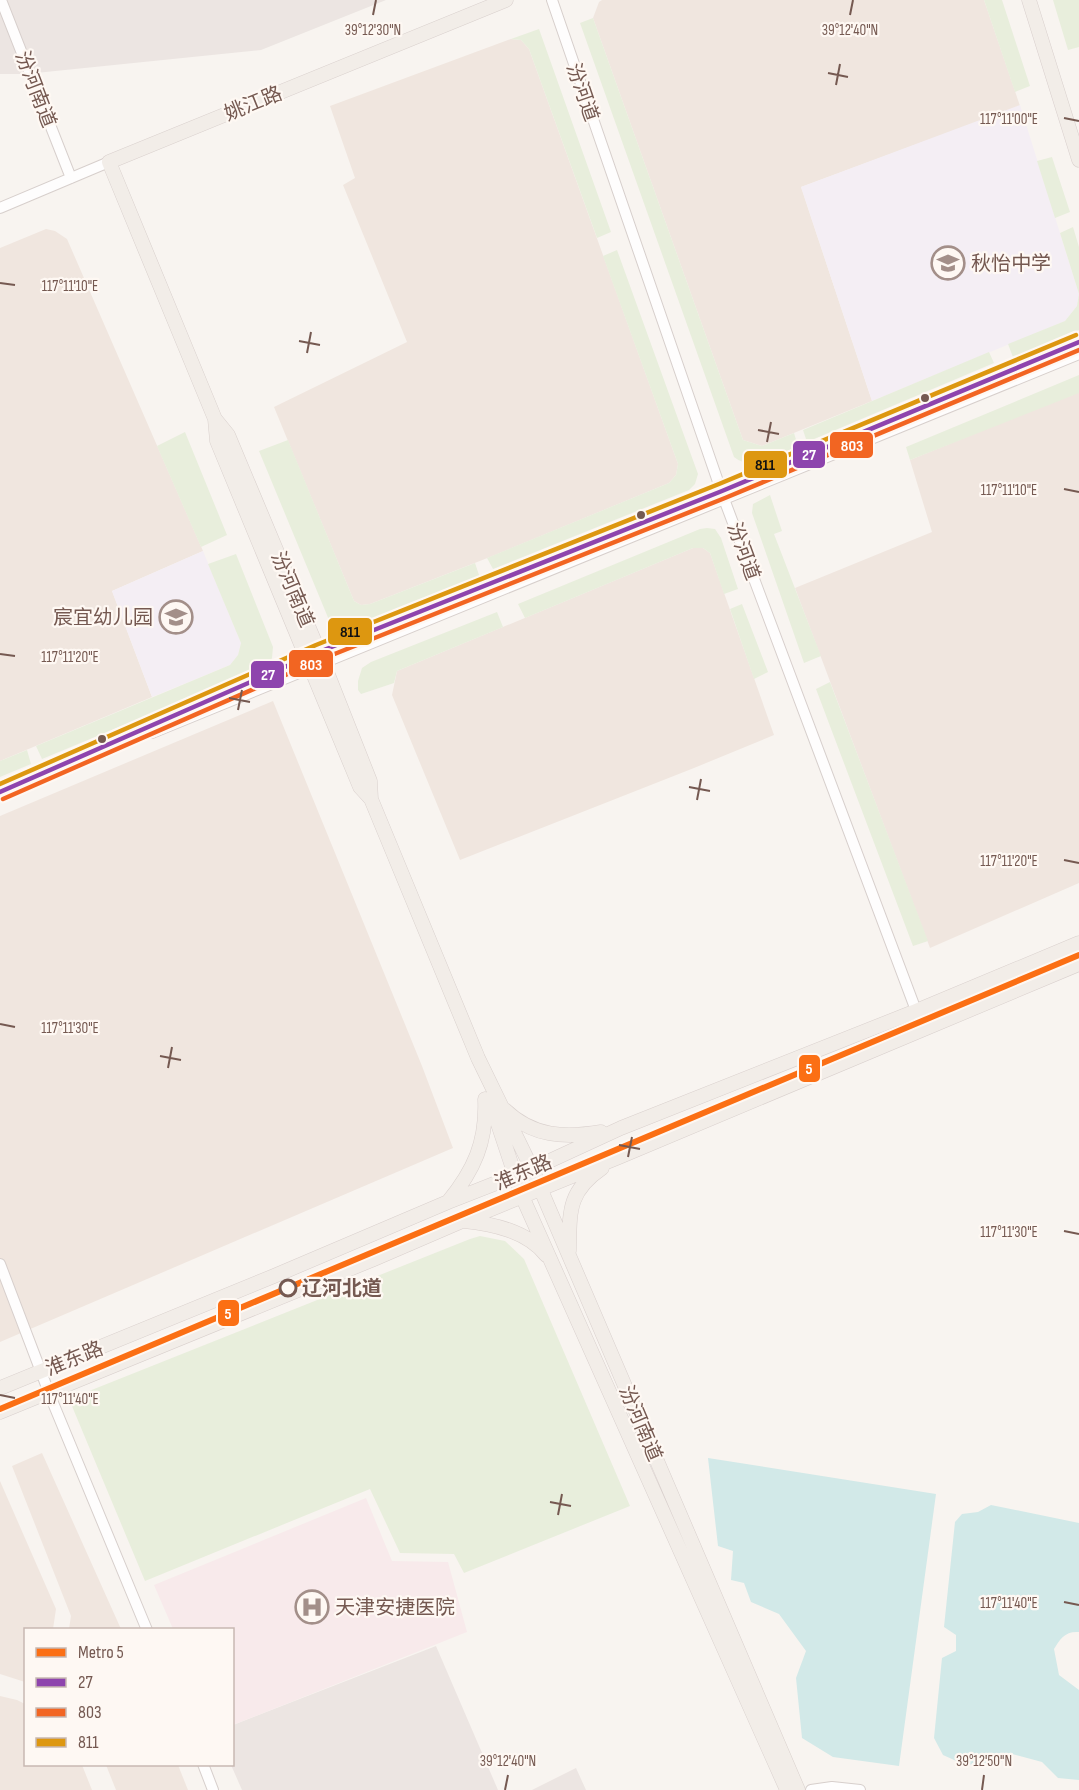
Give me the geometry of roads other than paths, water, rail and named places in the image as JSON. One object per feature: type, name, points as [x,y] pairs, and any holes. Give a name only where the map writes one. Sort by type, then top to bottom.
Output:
[{"type":"main road","name":"姚江路","points":[[109,162],[506,0]]},
{"type":"main road","points":[[1029,0],[1079,160]]},
{"type":"main road","name":"汾河南道","points":[[109,162],[215,419],[228,435],[322,658],[370,781],[371,798],[478,1058],[532,1169],[798,1790]]},
{"type":"main road","name":"汾河南道","points":[[215,419],[217,441],[308,664],[360,787],[371,798]]},
{"type":"main road","name":"淮东路","points":[[0,1388],[274,1276],[447,1202],[532,1169],[621,1128],[916,1011],[1079,943]]},
{"type":"main road","name":"淮东路","points":[[0,1412],[374,1259],[1079,964]]},
{"type":"main road","name":"汾河南道","points":[[478,1058],[522,1196],[787,1790]]},
{"type":"main road","points":[[447,1202],[466,1179],[479,1147],[486,1115],[485,1085]]},
{"type":"main road","points":[[499,1104],[522,1123],[551,1135],[588,1134],[621,1128]]},
{"type":"main road","points":[[569,1256],[570,1219],[572,1203],[577,1191],[594,1174],[619,1157]]},
{"type":"main road","points":[[462,1221],[506,1228],[541,1249],[553,1264]]},
{"type":"street","name":"汾河南道","points":[[2,0],[71,178]]},
{"type":"street","name":"汾河道","points":[[552,0],[723,495],[923,1029]]},
{"type":"street","name":"姚江路","points":[[0,208],[109,162]]},
{"type":"street","points":[[723,495],[1079,342]]},
{"type":"street","points":[[0,798],[322,658],[723,495],[1079,354]]},
{"type":"street","points":[[0,792],[308,664]]},
{"type":"street","points":[[0,1264],[48,1391],[147,1628]]},
{"type":"street","points":[[203,1766],[213,1790]]},
{"type":"street","points":[[811,1790],[832,1786],[860,1790]]},
{"type":"water","points":[[708,1458],[936,1494],[899,1766],[833,1757],[802,1738],[796,1678],[806,1651],[779,1614],[751,1602],[744,1583],[731,1580],[733,1551],[718,1546]]},
{"type":"water","points":[[991,1505],[1079,1523],[1079,1632],[1067,1634],[1054,1649],[1059,1675],[1079,1690],[1079,1780],[1058,1778],[1042,1762],[1012,1754],[996,1766],[963,1764],[943,1755],[934,1738],[942,1658],[956,1651],[956,1635],[944,1627],[955,1522],[962,1514],[978,1512]]},
{"type":"metro line","name":"5","points":[[0,1409],[1079,955]]},
{"type":"place","name":"秋怡中学","points":[[948,263]]},
{"type":"place","name":"宸宜幼儿园","points":[[176,617]]},
{"type":"place","name":"辽河北道","points":[[288,1288]]},
{"type":"place","name":"天津安捷医院","points":[[312,1607]]}]
